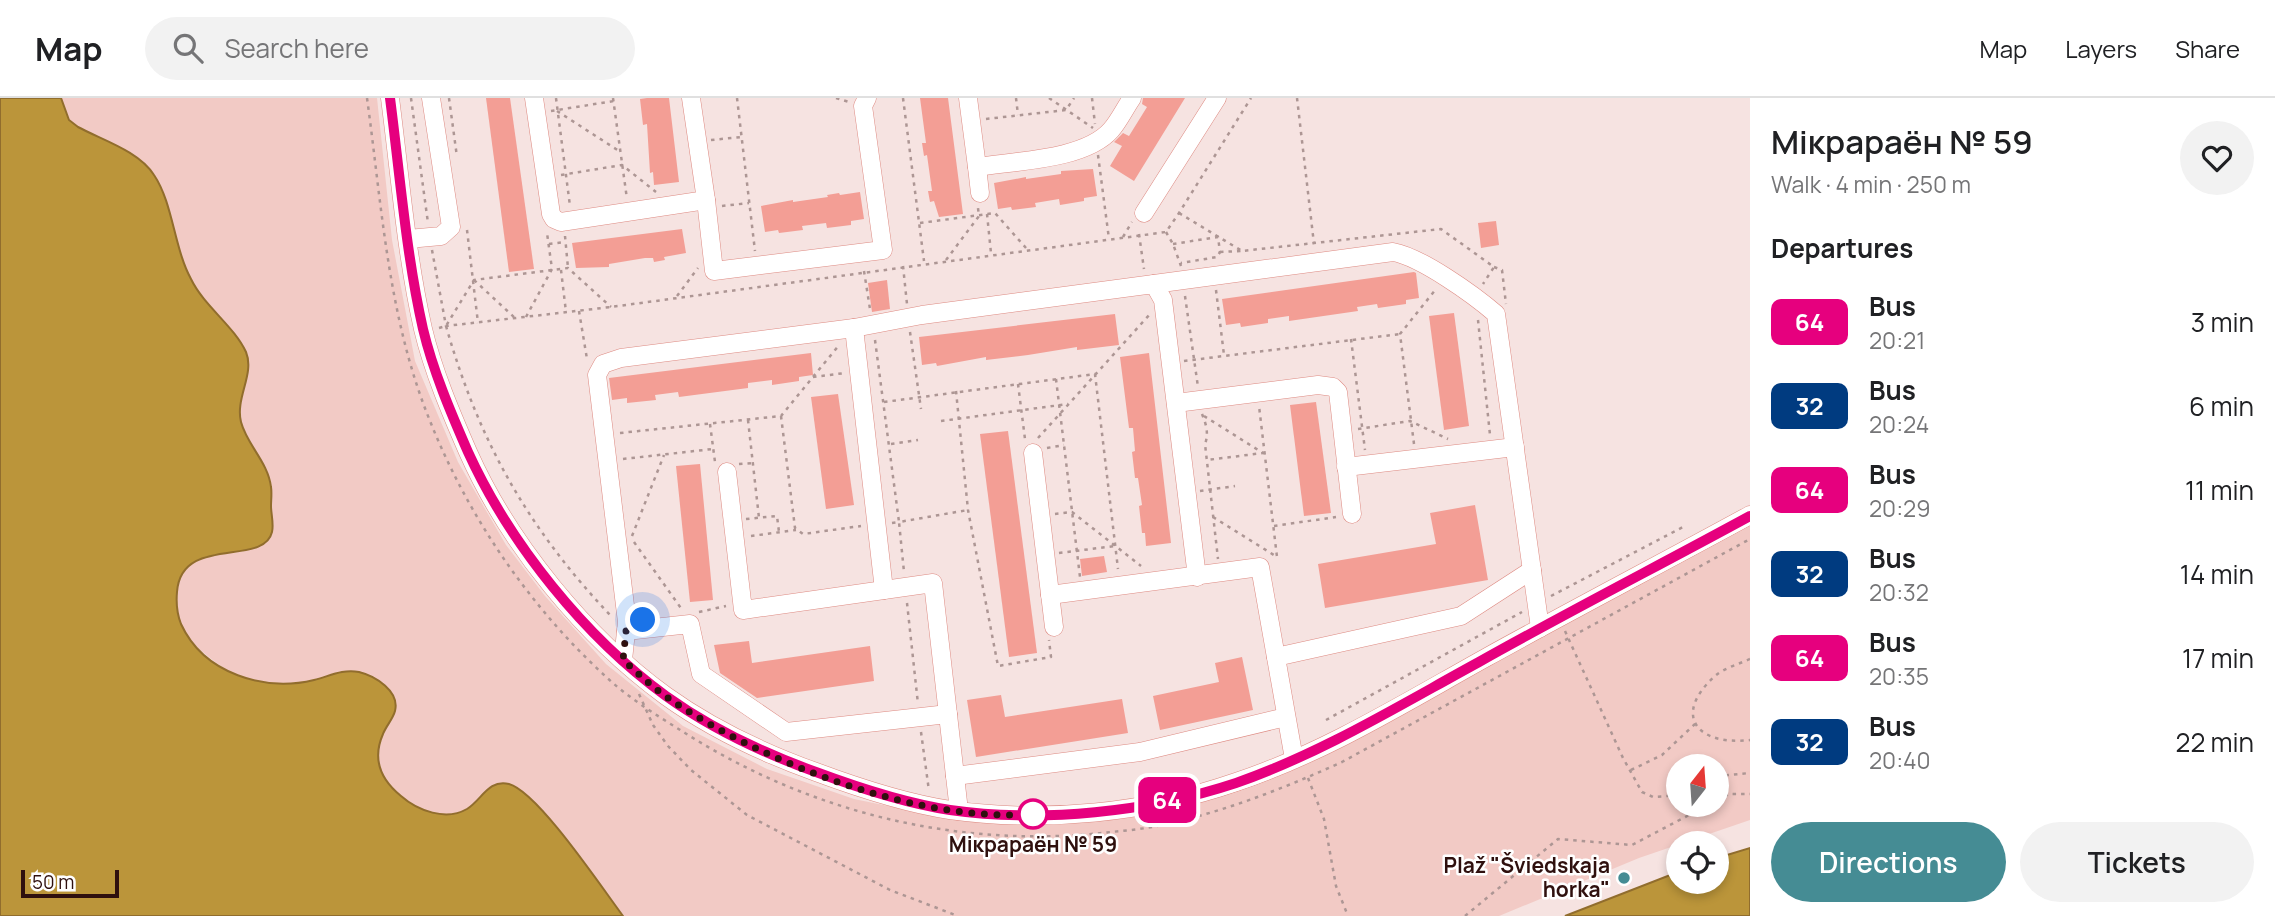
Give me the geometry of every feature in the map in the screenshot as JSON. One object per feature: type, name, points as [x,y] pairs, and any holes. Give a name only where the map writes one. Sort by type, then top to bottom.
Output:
[{"type":"street","points":[[390,98],[408,239],[424,331],[452,414],[475,466],[514,532],[552,585],[623,660],[666,696],[709,723],[778,759],[858,788],[959,811],[1052,815],[1153,804],[1236,783],[1294,759],[1375,719],[1750,516]]},
{"type":"street","points":[[408,239],[441,236],[451,227],[431,98]]},
{"type":"street","points":[[691,98],[714,271],[883,250],[863,106],[867,98]]},
{"type":"street","points":[[968,98],[980,193]]},
{"type":"street","points":[[977,167],[1076,152],[1097,143],[1112,130],[1132,98]]},
{"type":"street","points":[[1144,213],[1217,98]]},
{"type":"street","points":[[535,105],[551,214],[554,219],[561,222],[706,201]]},
{"type":"street","points":[[623,660],[627,627],[597,374],[603,364],[621,358],[854,328],[908,318],[1154,290],[1182,272],[1214,276],[1393,252],[1407,255],[1475,296],[1496,314],[1540,628]]},
{"type":"street","points":[[1154,290],[1171,362],[1198,577]]},
{"type":"street","points":[[854,328],[884,590]]},
{"type":"street","points":[[1177,403],[1200,407],[1258,393],[1318,385],[1333,387],[1338,392],[1352,514]]},
{"type":"street","points":[[1034,447],[1054,627]]},
{"type":"street","points":[[1346,467],[1515,447]]},
{"type":"street","points":[[721,469],[733,520],[743,610],[933,583],[959,811]]},
{"type":"street","points":[[1050,596],[1260,567],[1294,759]]},
{"type":"street","points":[[1276,657],[1461,616],[1532,570]]},
{"type":"street","points":[[627,627],[690,624],[701,674],[786,732],[948,714]]},
{"type":"street","points":[[955,776],[1140,752],[1286,717]]},
{"type":"path","points":[[368,98],[392,290],[414,374],[434,432],[467,498],[528,594],[567,638],[616,685],[644,705],[711,749],[803,794],[863,814],[923,827],[985,835],[1065,836],[1149,828],[1219,811],[1308,778],[1342,762],[1750,539]]},
{"type":"path","points":[[411,98],[430,237],[446,326],[474,412],[504,474],[545,539],[576,579],[618,624],[627,627]]},
{"type":"path","points":[[556,98],[572,220]]},
{"type":"path","points":[[737,98],[757,266]]},
{"type":"path","points":[[903,98],[924,263]]},
{"type":"path","points":[[1016,98],[1018,115]]},
{"type":"path","points":[[1049,98],[1095,130],[1092,98]]},
{"type":"path","points":[[1066,110],[1074,98]]},
{"type":"path","points":[[432,330],[446,326],[579,311],[1166,232],[1180,214],[1251,98]]},
{"type":"path","points":[[1297,98],[1315,244]]},
{"type":"path","points":[[557,111],[613,100],[628,213]]},
{"type":"path","points":[[535,105],[557,111],[621,153]]},
{"type":"path","points":[[971,121],[1066,110]]},
{"type":"path","points":[[697,142],[742,137]]},
{"type":"path","points":[[1097,143],[1109,239]]},
{"type":"path","points":[[545,176],[622,165],[673,205]]},
{"type":"path","points":[[946,260],[979,216],[975,195],[980,193]]},
{"type":"path","points":[[919,223],[995,213],[1027,249]]},
{"type":"path","points":[[987,214],[991,254]]},
{"type":"path","points":[[1166,232],[1182,272],[1200,407],[1206,423],[1207,460],[1219,566]]},
{"type":"path","points":[[1034,447],[1095,374],[1154,290],[1139,234]]},
{"type":"path","points":[[1173,244],[1218,237],[1220,252],[1217,257],[1182,272]]},
{"type":"path","points":[[549,244],[565,242]]},
{"type":"path","points":[[1220,252],[1242,251]]},
{"type":"path","points":[[677,296],[704,260]]},
{"type":"path","points":[[903,266],[921,410]]},
{"type":"path","points":[[474,280],[568,268],[611,306]]},
{"type":"path","points":[[561,269],[566,312]]},
{"type":"path","points":[[864,271],[899,522],[930,806]]},
{"type":"path","points":[[1214,276],[1224,355]]},
{"type":"path","points":[[1416,458],[1400,334],[1444,278]]},
{"type":"path","points":[[446,326],[474,280]]},
{"type":"path","points":[[474,280],[515,318]]},
{"type":"path","points":[[1475,296],[1492,449]]},
{"type":"path","points":[[579,311],[586,356],[597,374]]},
{"type":"path","points":[[604,435],[781,416],[854,328]]},
{"type":"path","points":[[1171,362],[1400,334]]},
{"type":"path","points":[[1352,339],[1367,465]]},
{"type":"path","points":[[813,377],[850,372]]},
{"type":"path","points":[[884,402],[1095,374]]},
{"type":"path","points":[[1095,374],[1121,587]]},
{"type":"path","points":[[1056,379],[1082,591]]},
{"type":"path","points":[[956,391],[968,510],[998,666]]},
{"type":"path","points":[[1213,516],[1278,557],[1263,453],[1258,393]]},
{"type":"path","points":[[941,421],[1068,404]]},
{"type":"path","points":[[1200,407],[1263,453]]},
{"type":"path","points":[[781,416],[796,530]]},
{"type":"path","points":[[748,420],[759,518]]},
{"type":"path","points":[[1342,430],[1410,421],[1448,439]]},
{"type":"path","points":[[710,424],[713,449],[721,469]]},
{"type":"path","points":[[889,444],[918,440]]},
{"type":"path","points":[[623,459],[713,449]]},
{"type":"path","points":[[1207,460],[1263,453]]},
{"type":"path","points":[[664,455],[631,538],[685,614],[675,616]]},
{"type":"path","points":[[1187,492],[1235,486]]},
{"type":"path","points":[[751,536],[796,530],[803,534],[968,510]]},
{"type":"path","points":[[1041,515],[1072,512],[1160,582]]},
{"type":"path","points":[[1274,526],[1352,514]]},
{"type":"path","points":[[733,520],[777,516],[779,532]]},
{"type":"path","points":[[1545,600],[1683,527]]},
{"type":"path","points":[[1045,554],[1115,545]]},
{"type":"path","points":[[697,612],[727,606],[731,599]]},
{"type":"path","points":[[1326,720],[1530,608]]},
{"type":"path","points":[[1569,637],[1623,758],[1642,792],[1653,797],[1666,796]]},
{"type":"path","points":[[1750,659],[1717,675],[1703,691],[1695,706],[1693,719],[1706,735],[1732,742],[1750,740]]},
{"type":"path","points":[[639,694],[653,725],[668,746],[691,770],[747,815],[890,890],[958,916]]},
{"type":"path","points":[[1631,770],[1662,755],[1695,724]]},
{"type":"path","points":[[1729,775],[1750,774]]},
{"type":"path","points":[[1308,778],[1324,819],[1336,886],[1349,916]]},
{"type":"path","points":[[1729,794],[1750,794]]},
{"type":"path","points":[[1465,916],[1558,839],[1632,845],[1685,817]]},
{"type":"path","points":[[985,835],[987,829]]},
{"type":"path","points":[[1062,830],[1065,836]]},
{"type":"shaded area","points":[[0,98],[61,98],[69,120],[130,153],[147,167],[160,186],[191,279],[246,352],[248,369],[241,404],[241,422],[269,478],[272,532],[266,542],[254,548],[207,557],[192,563],[182,574],[177,592],[177,608],[181,624],[191,641],[220,667],[256,681],[295,683],[353,671],[379,681],[390,691],[396,704],[378,752],[383,776],[394,789],[424,810],[450,814],[467,809],[490,787],[509,784],[536,804],[552,822],[623,916],[0,916]]},
{"type":"shaded area","points":[[61,98],[377,98],[392,240],[415,361],[458,462],[506,545],[545,596],[606,664],[683,726],[767,769],[854,799],[947,818],[1053,825],[1152,809],[1236,789],[1750,524],[1750,820],[1718,831],[1666,831],[1666,849],[1499,916],[623,916],[540,807],[522,791],[483,795],[465,810],[445,814],[421,809],[398,795],[382,775],[378,763],[381,737],[396,707],[394,697],[380,682],[360,674],[344,672],[300,683],[259,682],[246,679],[222,667],[189,638],[176,606],[177,585],[184,571],[203,558],[251,549],[270,537],[271,486],[262,462],[242,426],[239,413],[248,371],[245,351],[192,282],[182,260],[160,185],[144,163],[70,120]]},
{"type":"shaded area","points":[[1750,848],[1750,916],[1565,916],[1666,877],[1666,894],[1729,894],[1729,854]]},
{"type":"building","points":[[486,98],[510,98],[534,269],[509,272]]},
{"type":"building","points":[[669,98],[679,182],[654,185],[653,172],[650,173],[647,124],[643,125],[640,99]]},
{"type":"building","points":[[920,98],[948,98],[963,214],[939,217],[934,201],[930,202],[928,191],[932,191],[927,155],[924,156],[922,143],[926,143]]},
{"type":"building","points":[[1143,98],[1185,98],[1134,181],[1110,166],[1122,146],[1114,142],[1123,133],[1129,136],[1147,107],[1142,104]]},
{"type":"building","points":[[1093,169],[1097,196],[1060,205],[1059,199],[1035,203],[1036,207],[998,209],[994,183],[1061,174],[1061,171]]},
{"type":"building","points":[[860,192],[864,219],[851,221],[851,225],[827,228],[826,223],[802,226],[803,230],[765,232],[761,206]]},
{"type":"building","points":[[1496,221],[1499,245],[1481,248],[1478,223]]},
{"type":"building","points":[[682,229],[686,253],[664,257],[665,260],[654,262],[653,258],[645,258],[609,264],[609,267],[576,268],[572,243]]},
{"type":"building","points":[[1414,272],[1419,298],[1406,300],[1406,304],[1378,308],[1377,304],[1357,307],[1358,311],[1289,321],[1289,316],[1268,319],[1268,323],[1241,327],[1240,323],[1226,325],[1222,299]]},
{"type":"building","points":[[887,280],[890,309],[872,312],[868,283]]},
{"type":"building","points":[[1454,313],[1469,426],[1444,430],[1429,316]]},
{"type":"building","points":[[1115,314],[1119,345],[1077,350],[1077,347],[986,360],[986,357],[937,366],[936,363],[922,365],[919,337]]},
{"type":"building","points":[[811,353],[813,375],[799,377],[799,381],[772,385],[772,380],[748,383],[748,388],[679,397],[678,392],[655,395],[656,400],[627,403],[627,398],[612,400],[609,378]]},
{"type":"building","points":[[1149,353],[1171,543],[1146,546],[1145,533],[1142,533],[1138,478],[1135,478],[1132,452],[1135,451],[1133,428],[1129,428],[1120,357]]},
{"type":"building","points":[[838,394],[854,505],[826,509],[811,397]]},
{"type":"building","points":[[1316,402],[1331,513],[1304,516],[1290,405]]},
{"type":"building","points":[[1008,431],[1037,653],[1009,657],[980,434]]},
{"type":"building","points":[[700,464],[713,600],[690,602],[676,466]]},
{"type":"building","points":[[1475,505],[1488,580],[1325,608],[1318,564],[1436,544],[1430,513]]},
{"type":"building","points":[[1104,556],[1107,572],[1082,576],[1080,559]]},
{"type":"building","points":[[749,641],[752,663],[870,646],[874,681],[757,698],[720,673],[714,645]]},
{"type":"building","points":[[1242,657],[1253,710],[1160,730],[1153,696],[1219,682],[1215,663]]},
{"type":"building","points":[[1001,695],[1005,717],[1122,699],[1128,733],[976,757],[967,700]]},
{"type":"bus line","name":"64","points":[[390,98],[413,275],[424,331],[452,414],[470,456],[514,532],[552,585],[585,622],[623,660],[666,696],[709,723],[778,759],[858,788],[948,810],[1052,815],[1153,804],[1236,783],[1294,759],[1375,719],[1750,516]]},
{"type":"place","name":"Мікрараён № 59","points":[[1033,814]]},
{"type":"place","name":"Plaž \"Šviedskaja horka\"","points":[[1624,878]]},
{"type":"route","points":[[643,620],[627,622],[623,660],[666,696],[709,723],[778,759],[858,788],[948,810],[1033,814]]}]
